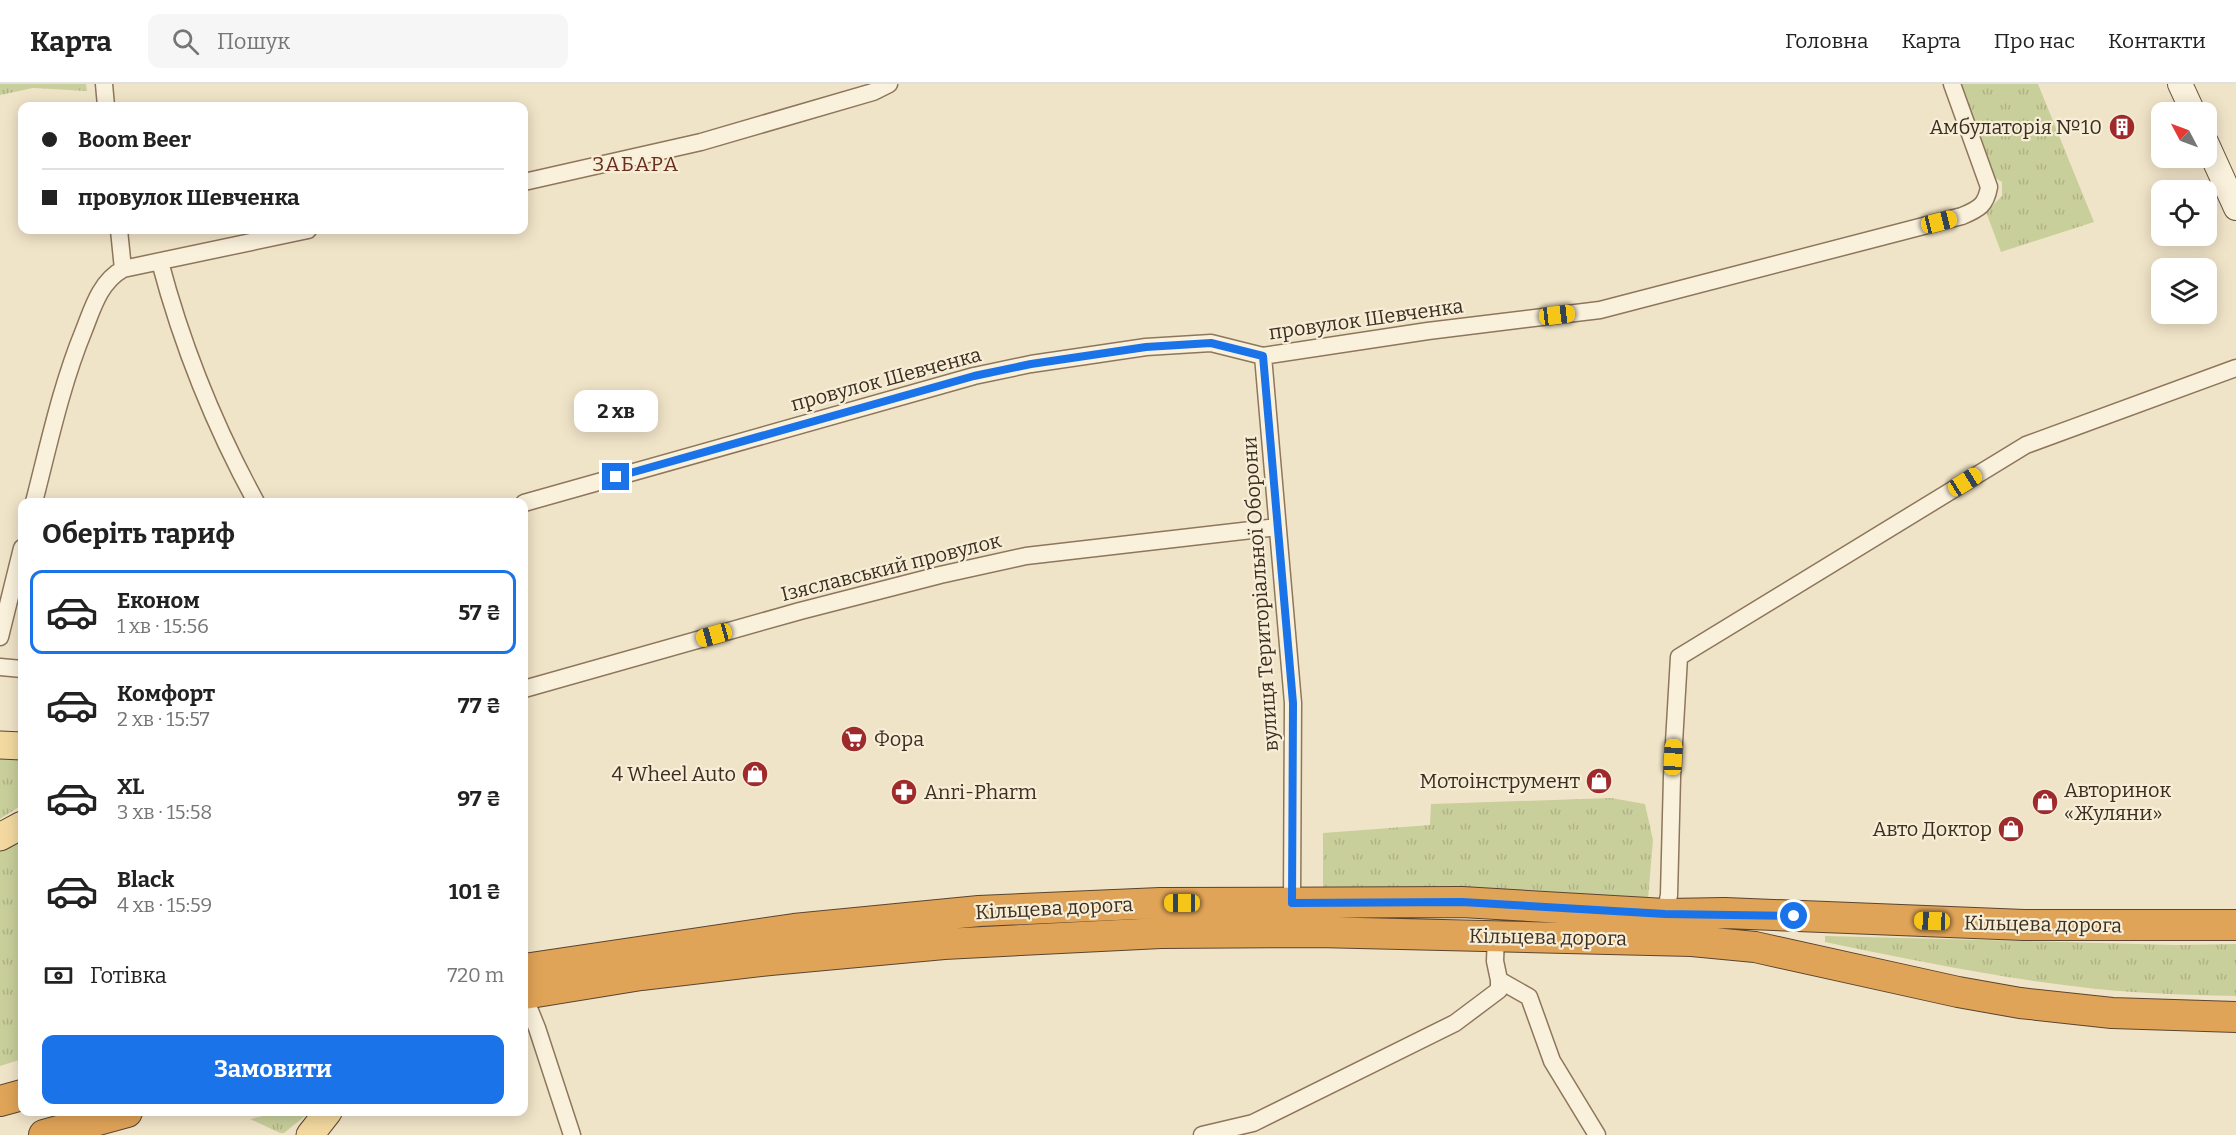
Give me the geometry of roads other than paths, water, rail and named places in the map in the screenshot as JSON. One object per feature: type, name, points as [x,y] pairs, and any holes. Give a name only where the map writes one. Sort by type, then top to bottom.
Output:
[{"type":"highway","name":"Кільцева дорога","points":[[528,968],[794,929],[980,911],[1160,903],[1462,902],[1665,914],[1725,913],[2024,925],[2236,925]]},
{"type":"highway","name":"Кільцева дорога","points":[[528,994],[665,972],[944,944],[1161,933],[1317,932],[1692,941],[1755,947],[1959,992],[2020,1003],[2079,1011],[2236,1017]]},
{"type":"highway","points":[[0,1101],[18,1096]]},
{"type":"highway","points":[[44,1135],[113,1116]]},
{"type":"main road","points":[[0,746],[18,746]]},
{"type":"main road","points":[[0,837],[18,827]]},
{"type":"main road","points":[[310,1135],[325,1116]]},
{"type":"street","points":[[104,84],[106,102]]},
{"type":"street","points":[[528,181],[701,142],[873,92],[889,84]]},
{"type":"street","name":"провулок Шевченка","points":[[528,502],[974,376],[1031,364],[1146,347],[1211,343],[1263,356],[1428,331],[1600,310],[1962,216],[1980,209],[1987,199],[1989,187],[1952,84]]},
{"type":"street","points":[[2181,84],[2189,102]]},
{"type":"street","points":[[2217,166],[2236,208]]},
{"type":"street","points":[[119,234],[123,269]]},
{"type":"street","points":[[35,498],[62,388],[74,353],[96,299],[112,275],[123,269],[290,234]]},
{"type":"street","points":[[160,262],[172,307],[196,373],[254,498]]},
{"type":"street","name":"вулиця Територіальної Оборони","points":[[1263,356],[1293,703],[1292,903]]},
{"type":"street","points":[[1665,914],[1669,895],[1672,777],[1679,657],[2026,445],[2236,369]]},
{"type":"street","name":"Ізяславський провулок","points":[[528,688],[800,611],[1016,558],[1277,527]]},
{"type":"street","points":[[0,637],[18,564]]},
{"type":"street","points":[[0,667],[18,669]]},
{"type":"street","points":[[1202,1135],[1253,1123],[1455,1023],[1499,990],[1495,961],[1496,936]]},
{"type":"street","points":[[1499,980],[1529,997],[1552,1061],[1597,1135]]},
{"type":"street","points":[[528,1005],[572,1135]]},
{"type":"place","name":"Амбулаторія №10","points":[[2122,127]]},
{"type":"place","name":"Фора","points":[[854,739]]},
{"type":"place","name":"4 Wheel Auto","points":[[755,774]]},
{"type":"place","name":"Мотоінструмент","points":[[1599,781]]},
{"type":"place","name":"Anri-Pharm","points":[[904,792]]},
{"type":"place","name":"Авторинок «Жуляни»","points":[[2045,802]]},
{"type":"place","name":"Авто Доктор","points":[[2011,829]]},
{"type":"district","name":"ЗАБАРА","points":[[636,164]]}]
